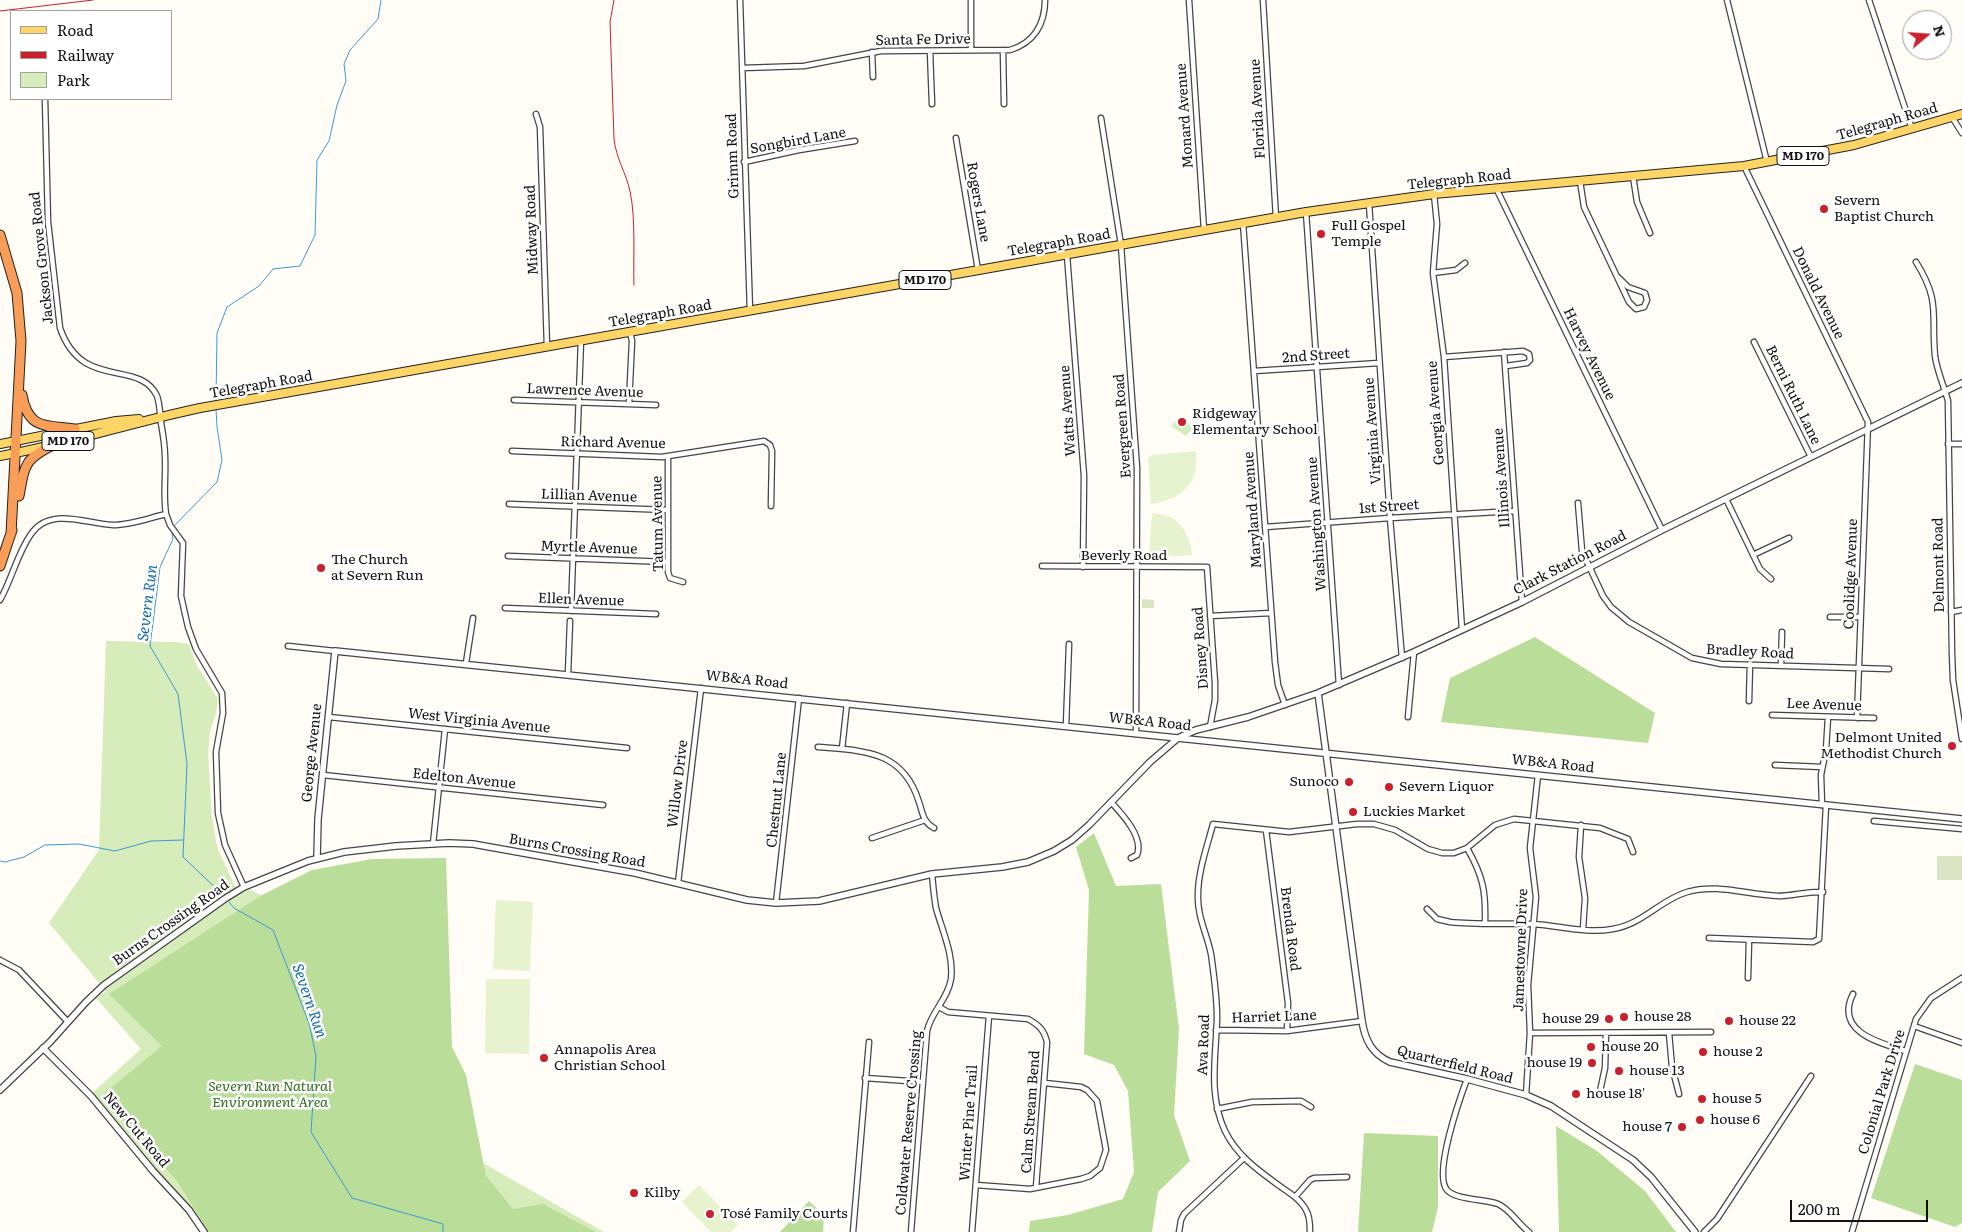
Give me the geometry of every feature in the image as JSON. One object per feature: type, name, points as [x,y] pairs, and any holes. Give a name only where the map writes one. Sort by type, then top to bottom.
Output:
[{"type":"highway","points":[[0,235],[11,268],[19,306],[21,341],[11,534]]},
{"type":"highway","points":[[20,381],[24,407],[32,420],[46,427],[75,429]]},
{"type":"highway","points":[[0,566],[11,534],[25,467],[33,456],[55,444]]},
{"type":"main road","name":"Telegraph Road","points":[[0,444],[116,421],[161,416],[1306,212],[1434,194],[1744,166],[1854,146],[1962,114]]},
{"type":"main road","name":"Telegraph Road","points":[[0,456],[94,436],[161,416]]},
{"type":"street","name":"Grimm Road","points":[[740,0],[750,311]]},
{"type":"street","points":[[971,0],[971,50]]},
{"type":"street","name":"Santa Fe Drive","points":[[742,68],[804,66],[872,52],[1003,50],[1016,48],[1026,43],[1043,21],[1045,0]]},
{"type":"street","name":"Monard Avenue","points":[[1189,0],[1204,230]]},
{"type":"street","name":"Florida Avenue","points":[[1263,0],[1276,218]]},
{"type":"street","points":[[1727,0],[1767,162]]},
{"type":"street","points":[[1869,0],[1912,129]]},
{"type":"street","points":[[1003,50],[1004,104]]},
{"type":"street","points":[[930,51],[932,104]]},
{"type":"street","points":[[872,52],[873,77]]},
{"type":"street","name":"Jackson Grove Road","points":[[45,100],[48,222],[62,336],[71,351],[88,365],[136,378],[149,385],[156,396],[161,416]]},
{"type":"street","name":"Midway Road","points":[[536,114],[540,127],[547,347]]},
{"type":"street","points":[[1952,117],[1962,133]]},
{"type":"street","name":"Evergreen Road","points":[[1101,118],[1121,245],[1138,477],[1136,734]]},
{"type":"street","name":"Rogers Lane","points":[[956,138],[978,270]]},
{"type":"street","name":"Songbird Lane","points":[[744,162],[799,150],[855,142]]},
{"type":"street","name":"Donald Avenue","points":[[1744,166],[1868,422],[1866,431]]},
{"type":"street","points":[[1633,176],[1637,202],[1650,233]]},
{"type":"street","points":[[1580,181],[1584,207],[1631,306],[1639,309],[1646,305],[1648,300],[1645,293],[1628,287],[1619,278]]},
{"type":"street","name":"Harvey Avenue","points":[[1496,188],[1662,530]]},
{"type":"street","name":"Georgia Avenue","points":[[1434,194],[1437,224],[1433,273],[1444,357],[1462,630]]},
{"type":"street","name":"Virginia Avenue","points":[[1369,202],[1390,518],[1402,658]]},
{"type":"street","name":"Washington Avenue","points":[[1306,212],[1339,685]]},
{"type":"street","name":"Maryland Avenue","points":[[1243,223],[1277,675],[1285,705]]},
{"type":"street","name":"Watts Avenue","points":[[1067,255],[1084,476],[1083,567]]},
{"type":"street","name":"Delmont Road","points":[[1916,262],[1928,285],[1934,302],[1935,356],[1948,401],[1953,680],[1962,739]]},
{"type":"street","points":[[1433,273],[1456,270],[1465,263]]},
{"type":"street","points":[[629,404],[632,341],[630,332]]},
{"type":"street","points":[[571,611],[581,340]]},
{"type":"street","name":"Berni Ruth Lane","points":[[1754,342],[1811,457]]},
{"type":"street","points":[[1444,357],[1525,351],[1530,357],[1527,364],[1506,366]]},
{"type":"street","name":"Illinois Avenue","points":[[1504,352],[1522,602]]},
{"type":"street","name":"2nd Street","points":[[1254,372],[1380,363]]},
{"type":"street","name":"Clark Station Road","points":[[1178,738],[1285,705],[1339,685],[1402,658],[1522,602],[1662,530],[1962,383]]},
{"type":"street","name":"Lawrence Avenue","points":[[514,400],[656,405]]},
{"type":"street","points":[[161,416],[165,457],[164,497],[166,514],[170,525],[183,543],[181,596],[188,627],[196,649],[222,693],[223,713],[216,752],[219,820],[225,845],[244,887]]},
{"type":"street","name":"Coolidge Avenue","points":[[1857,718],[1866,431]]},
{"type":"street","name":"Richard Avenue","points":[[512,451],[668,456],[758,440],[766,441],[772,451],[771,506]]},
{"type":"street","points":[[1948,444],[1962,444]]},
{"type":"street","name":"Tatum Avenue","points":[[668,456],[668,562],[670,577],[683,582]]},
{"type":"street","points":[[1726,499],[1760,569],[1771,579]]},
{"type":"street","name":"Bradley Road","points":[[1578,503],[1582,551],[1603,596],[1611,607],[1629,622],[1692,658],[1721,664],[1889,669]]},
{"type":"street","name":"Lillian Avenue","points":[[509,504],[668,510]]},
{"type":"street","name":"1st Street","points":[[1265,527],[1515,511]]},
{"type":"street","points":[[0,600],[30,535],[42,524],[64,518],[113,525],[166,514]]},
{"type":"street","points":[[1753,555],[1789,538]]},
{"type":"street","name":"Myrtle Avenue","points":[[508,556],[668,562]]},
{"type":"street","name":"Beverly Road","points":[[1042,566],[1207,567]]},
{"type":"street","name":"Disney Road","points":[[1207,567],[1215,683],[1215,700],[1210,727]]},
{"type":"street","name":"Ellen Avenue","points":[[505,608],[656,614]]},
{"type":"street","points":[[1951,612],[1962,610]]},
{"type":"street","points":[[1210,616],[1272,613]]},
{"type":"street","points":[[1830,617],[1860,617]]},
{"type":"street","points":[[466,663],[472,618]]},
{"type":"street","points":[[568,674],[570,621]]},
{"type":"street","points":[[1781,665],[1782,632]]},
{"type":"street","points":[[1066,726],[1068,644]]},
{"type":"street","points":[[288,646],[335,651]]},
{"type":"street","name":"WB&A Road","points":[[335,651],[466,663],[1962,819]]},
{"type":"street","name":"George Avenue","points":[[316,858],[322,775],[335,651]]},
{"type":"street","points":[[1408,717],[1414,652]]},
{"type":"street","points":[[1749,701],[1750,664]]},
{"type":"street","name":"Willow Drive","points":[[678,883],[701,688]]},
{"type":"street","name":"Quarterfield Road","points":[[1318,693],[1362,1021],[1368,1043],[1378,1055],[1395,1063],[1467,1079],[1526,1095],[1551,1106],[1633,1160],[1651,1177],[1695,1232]]},
{"type":"street","name":"Chestnut Lane","points":[[776,903],[799,698]]},
{"type":"street","points":[[842,749],[847,703]]},
{"type":"street","name":"Lee Avenue","points":[[1772,715],[1874,718]]},
{"type":"street","name":"West Virginia Avenue","points":[[328,717],[627,748]]},
{"type":"street","points":[[1709,938],[1818,941],[1823,892],[1824,805],[1822,767],[1826,750],[1828,717]]},
{"type":"street","points":[[433,844],[445,729]]},
{"type":"street","name":"Burns Crossing Road","points":[[0,1090],[110,980],[244,887],[316,858],[358,849],[433,844],[480,846],[635,873],[747,900],[776,903],[819,901],[932,874],[1011,866],[1037,859],[1072,840],[1150,762],[1178,738]]},
{"type":"street","points":[[818,747],[873,753],[886,758],[899,767],[908,777],[918,796],[927,824],[934,828]]},
{"type":"street","points":[[1775,765],[1822,767]]},
{"type":"street","name":"Edelton Avenue","points":[[322,775],[603,805]]},
{"type":"street","name":"Jamestowne Drive","points":[[1526,1095],[1530,1033],[1528,986],[1536,896],[1530,848],[1538,775]]},
{"type":"street","points":[[1111,802],[1129,822],[1138,844],[1139,850],[1137,855],[1131,858]]},
{"type":"street","points":[[1266,830],[1288,832],[1365,823],[1381,825],[1401,833],[1428,849],[1442,853],[1454,853],[1467,848],[1501,822],[1514,819],[1533,820],[1600,828],[1628,839],[1633,852]]},
{"type":"street","points":[[872,838],[925,820]]},
{"type":"street","points":[[1874,820],[1962,830]]},
{"type":"street","name":"Ava Road","points":[[1266,830],[1214,824],[1200,873],[1199,914],[1210,952],[1216,997],[1214,1078],[1217,1108],[1226,1131],[1244,1158],[1295,1197],[1306,1209],[1310,1232]]},
{"type":"street","points":[[1581,825],[1579,857],[1585,898],[1583,929]]},
{"type":"street","name":"Brenda Road","points":[[1266,830],[1288,1003],[1287,1031]]},
{"type":"street","points":[[1467,848],[1484,884],[1485,923]]},
{"type":"street","name":"Coldwater Reserve Crossing","points":[[911,1232],[929,1023],[948,990],[951,980],[951,965],[935,902],[932,874]]},
{"type":"street","points":[[1427,909],[1433,916],[1444,921],[1534,924],[1609,930],[1624,927],[1645,918],[1679,895],[1703,888],[1741,890],[1780,896],[1806,892],[1823,892]]},
{"type":"street","points":[[1748,978],[1749,940]]},
{"type":"street","points":[[0,960],[19,970],[68,1022]]},
{"type":"street","name":"Colonial Park Drive","points":[[1852,1232],[1914,1026],[1923,1008],[1931,998],[1962,978]]},
{"type":"street","points":[[1854,994],[1849,1003],[1849,1013],[1860,1032],[1873,1041],[1906,1051]]},
{"type":"street","name":"Calm Stream Bend","points":[[939,1006],[948,1012],[1028,1019],[1041,1027],[1047,1042],[1036,1187]]},
{"type":"street","name":"Winter Pine Trail","points":[[972,1232],[989,1016]]},
{"type":"street","name":"Harriet Lane","points":[[1216,1030],[1287,1031],[1362,1021]]},
{"type":"street","points":[[1914,1026],[1962,1043]]},
{"type":"street","points":[[1530,1033],[1711,1032]]},
{"type":"street","points":[[1600,1091],[1605,1068],[1606,1033]]},
{"type":"street","points":[[1669,1033],[1672,1067],[1679,1094]]},
{"type":"street","points":[[853,1232],[869,1042]]},
{"type":"street","name":"New Cut Road","points":[[43,1048],[90,1096],[153,1171],[189,1210],[204,1232]]},
{"type":"street","points":[[1704,1232],[1724,1208],[1811,1076]]},
{"type":"street","points":[[866,1078],[923,1082]]},
{"type":"street","points":[[1467,1079],[1452,1124],[1444,1170],[1444,1186],[1448,1192],[1459,1196],[1500,1205],[1529,1232]]},
{"type":"street","points":[[976,1185],[1023,1189],[1090,1176],[1100,1168],[1106,1150],[1099,1109],[1092,1095],[1081,1087],[1045,1083]]},
{"type":"street","points":[[1217,1108],[1252,1102],[1301,1101],[1311,1107]]},
{"type":"street","points":[[1179,1232],[1184,1214],[1244,1158]]},
{"type":"street","points":[[1295,1197],[1314,1178],[1347,1177]]},
{"type":"green space","points":[[1181,416],[1193,428],[1186,436],[1171,426]]},
{"type":"green space","points":[[1196,451],[1195,472],[1187,488],[1172,498],[1151,504],[1148,459],[1152,455]]},
{"type":"green space","points":[[1152,513],[1168,516],[1178,522],[1188,538],[1192,555],[1153,557],[1149,553]]},
{"type":"green space","points":[[1142,599],[1154,600],[1154,608],[1142,608]]},
{"type":"green space","points":[[1535,637],[1655,713],[1648,743],[1441,722],[1450,678]]},
{"type":"green space","name":"Severn Run Natural Environment Area","points":[[106,641],[176,642],[189,644],[196,664],[218,699],[216,714],[210,731],[208,754],[212,817],[217,847],[239,895],[249,889],[315,924],[448,1143],[604,1232],[203,1232],[91,1094],[141,1049],[96,998],[106,991],[49,923],[99,850]]},
{"type":"green space","points":[[1094,833],[1116,886],[1161,884],[1179,1029],[1174,1115],[1190,1161],[1158,1192],[1152,1232],[1029,1232],[1030,1221],[1068,1215],[1123,1199],[1134,1172],[1128,1091],[1114,1065],[1084,1054],[1089,890],[1076,847]]},
{"type":"green space","points":[[1937,856],[1962,856],[1962,880],[1937,880]]},
{"type":"green space","name":"Severn Run Natural Environment Area","points":[[446,858],[452,1047],[466,1075],[486,1176],[513,1209],[543,1204],[596,1232],[209,1232],[177,1181],[101,1096],[162,1046],[109,994],[262,895],[312,870],[372,859]]},
{"type":"green space","points":[[496,900],[533,902],[530,971],[493,969]]},
{"type":"green space","points":[[486,979],[530,979],[529,1054],[485,1053]]},
{"type":"green space","points":[[1915,1064],[1962,1080],[1962,1223],[1955,1227],[1871,1198]]},
{"type":"green space","points":[[1556,1126],[1597,1151],[1645,1191],[1676,1232],[1559,1232]]},
{"type":"green space","points":[[1364,1133],[1438,1136],[1438,1207],[1432,1232],[1358,1232]]},
{"type":"green space","name":"Tosé Family Courts","points":[[699,1185],[738,1225],[731,1232],[711,1232],[682,1202]]},
{"type":"green space","points":[[809,1201],[824,1215],[823,1232],[780,1232]]},
{"type":"waterway","points":[[216,401],[217,333],[227,307],[259,286],[273,269],[300,266],[315,235],[317,160],[329,141],[337,105],[346,81],[344,64],[350,50],[378,19],[381,0]]},
{"type":"waterway","points":[[175,525],[217,482],[222,460],[216,409]]},
{"type":"waterway","name":"Severn Run","points":[[172,533],[173,539],[160,567],[150,646],[178,694],[187,764],[183,857],[223,895]]},
{"type":"waterway","points":[[0,861],[5,862],[24,857],[45,845],[79,844],[115,851],[151,841],[183,840]]},
{"type":"waterway","name":"Severn Run","points":[[229,902],[234,908],[273,930],[309,1023],[316,1056],[311,1132],[352,1198],[443,1224],[443,1232]]},
{"type":"railway","points":[[0,11],[93,0]]},
{"type":"railway","points":[[614,0],[610,22],[614,139],[632,202],[634,285]]},
{"type":"place","name":"Severn Baptist Church","points":[[1824,209]]},
{"type":"place","name":"Full Gospel Temple","points":[[1321,234]]},
{"type":"place","name":"Ridgeway Elementary School","points":[[1182,422]]},
{"type":"place","name":"The Church at Severn Run","points":[[321,568]]},
{"type":"place","name":"Delmont United Methodist Church","points":[[1952,746]]},
{"type":"place","name":"Sunoco","points":[[1349,782]]},
{"type":"place","name":"Severn Liquor","points":[[1389,787]]},
{"type":"place","name":"Luckies Market","points":[[1353,812]]},
{"type":"place","name":"house 28","points":[[1624,1017]]},
{"type":"place","name":"house 29","points":[[1609,1019]]},
{"type":"place","name":"house 22","points":[[1729,1021]]},
{"type":"place","name":"house 20","points":[[1591,1047]]},
{"type":"place","name":"house 2","points":[[1703,1052]]},
{"type":"place","name":"Annapolis Area Christian School","points":[[544,1058]]},
{"type":"place","name":"house 19","points":[[1592,1063]]},
{"type":"place","name":"house 13","points":[[1619,1071]]},
{"type":"place","name":"house 18'","points":[[1576,1094]]},
{"type":"place","name":"house 5","points":[[1702,1099]]},
{"type":"place","name":"house 6","points":[[1700,1120]]},
{"type":"place","name":"house 7","points":[[1682,1127]]},
{"type":"place","name":"Kilby","points":[[634,1193]]},
{"type":"place","name":"Tosé Family Courts","points":[[710,1214]]}]
